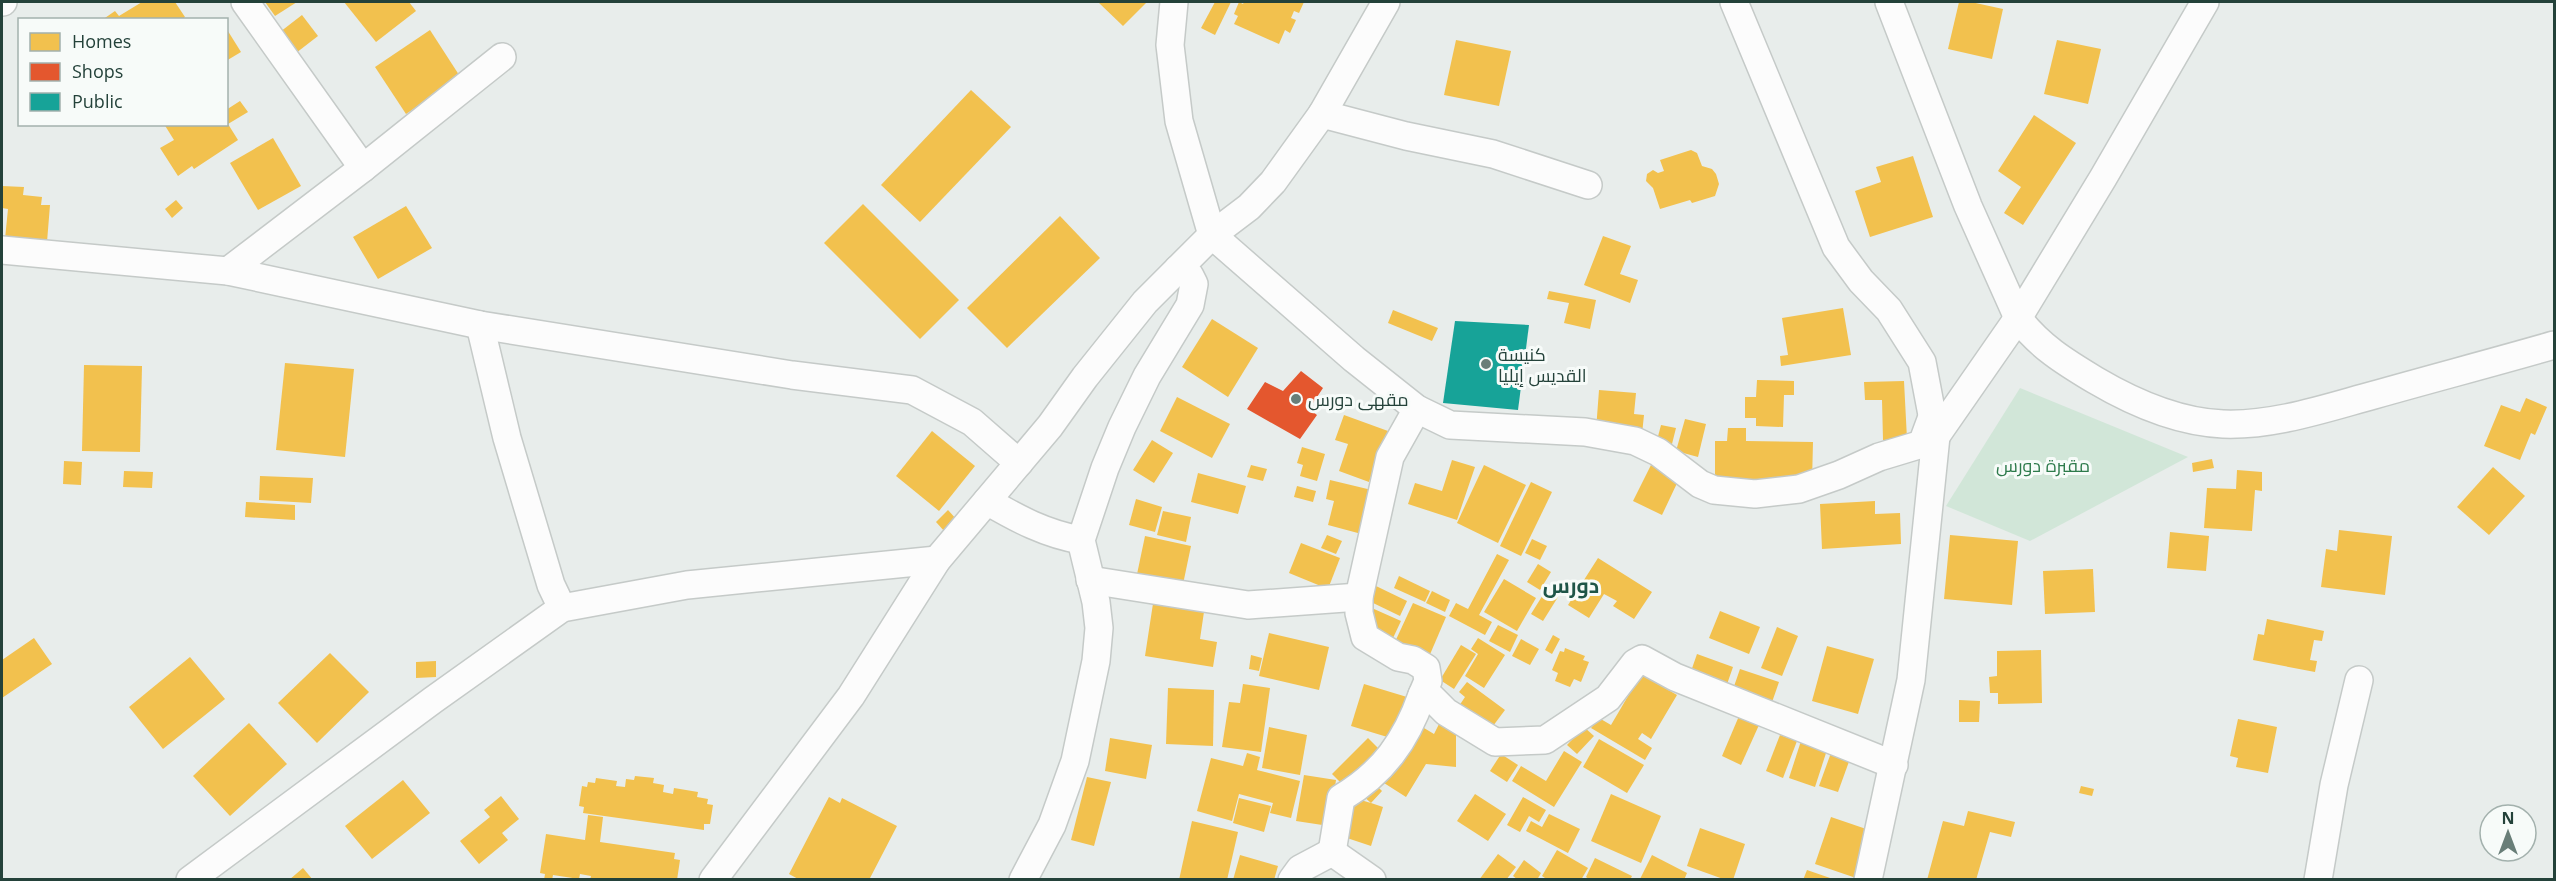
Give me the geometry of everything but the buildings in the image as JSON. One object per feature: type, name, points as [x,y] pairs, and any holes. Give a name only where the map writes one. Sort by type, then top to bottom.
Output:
[{"type":"street","points":[[244,2],[363,168]]},
{"type":"street","points":[[1174,2],[1170,45],[1179,121],[1212,235],[1354,359],[1417,409],[1450,425],[1585,432],[1635,441],[1658,452],[1700,484],[1714,490],[1755,494],[1800,489],[1922,444],[2018,318],[2103,178],[2205,2]]},
{"type":"street","points":[[713,879],[851,696],[937,560],[1018,463],[1145,302],[1212,235],[1249,207],[1274,182],[1322,114],[1386,2]]},
{"type":"street","points":[[1734,2],[1836,247],[1861,281],[1889,310],[1922,362],[1934,427],[1911,680],[1868,879]]},
{"type":"street","points":[[1889,2],[1968,206],[2018,318],[2029,332],[2061,360],[2115,392],[2186,419],[2223,424],[2265,422],[2554,345]]},
{"type":"street","points":[[228,271],[363,168],[502,57]]},
{"type":"street","points":[[1322,114],[1406,136],[1493,154],[1588,185]]},
{"type":"street","points":[[2,250],[228,271],[480,325],[792,375],[912,390],[972,422],[1018,463]]},
{"type":"street","points":[[1023,879],[1052,825],[1075,761],[1096,661],[1099,628],[1081,540],[1105,468],[1122,427],[1147,376],[1190,305],[1194,284],[1190,276],[1178,269]]},
{"type":"street","points":[[480,325],[507,438],[551,585],[562,608]]},
{"type":"street","points":[[1332,852],[1341,798],[1359,787],[1393,754],[1412,724],[1428,681],[1426,668],[1413,660],[1398,657],[1365,637],[1359,613],[1359,597],[1390,457],[1417,409]]},
{"type":"street","points":[[987,501],[1017,519],[1054,536],[1081,540]]},
{"type":"street","points":[[190,879],[562,608],[687,585],[937,560]]},
{"type":"street","points":[[1090,580],[1248,605],[1359,597]]},
{"type":"street","points":[[1422,695],[1431,697],[1446,712],[1494,742],[1545,740],[1608,698],[1635,663],[1642,659],[1675,677],[1894,765]]},
{"type":"street","points":[[2318,879],[2334,785],[2359,680]]},
{"type":"street","points":[[1292,879],[1300,869],[1332,852]]},
{"type":"street","points":[[1332,852],[1372,879]]},
{"type":"green space","name":"مقبرة دورس","points":[[2020,388],[2188,457],[2030,541],[1946,506]]},
{"type":"place","name":"كنيسة القديس إيليا","points":[[1486,364]]},
{"type":"place","name":"مقهى دورس","points":[[1296,399]]},
{"type":"district","name":"دورس","points":[[1571,585]]}]
